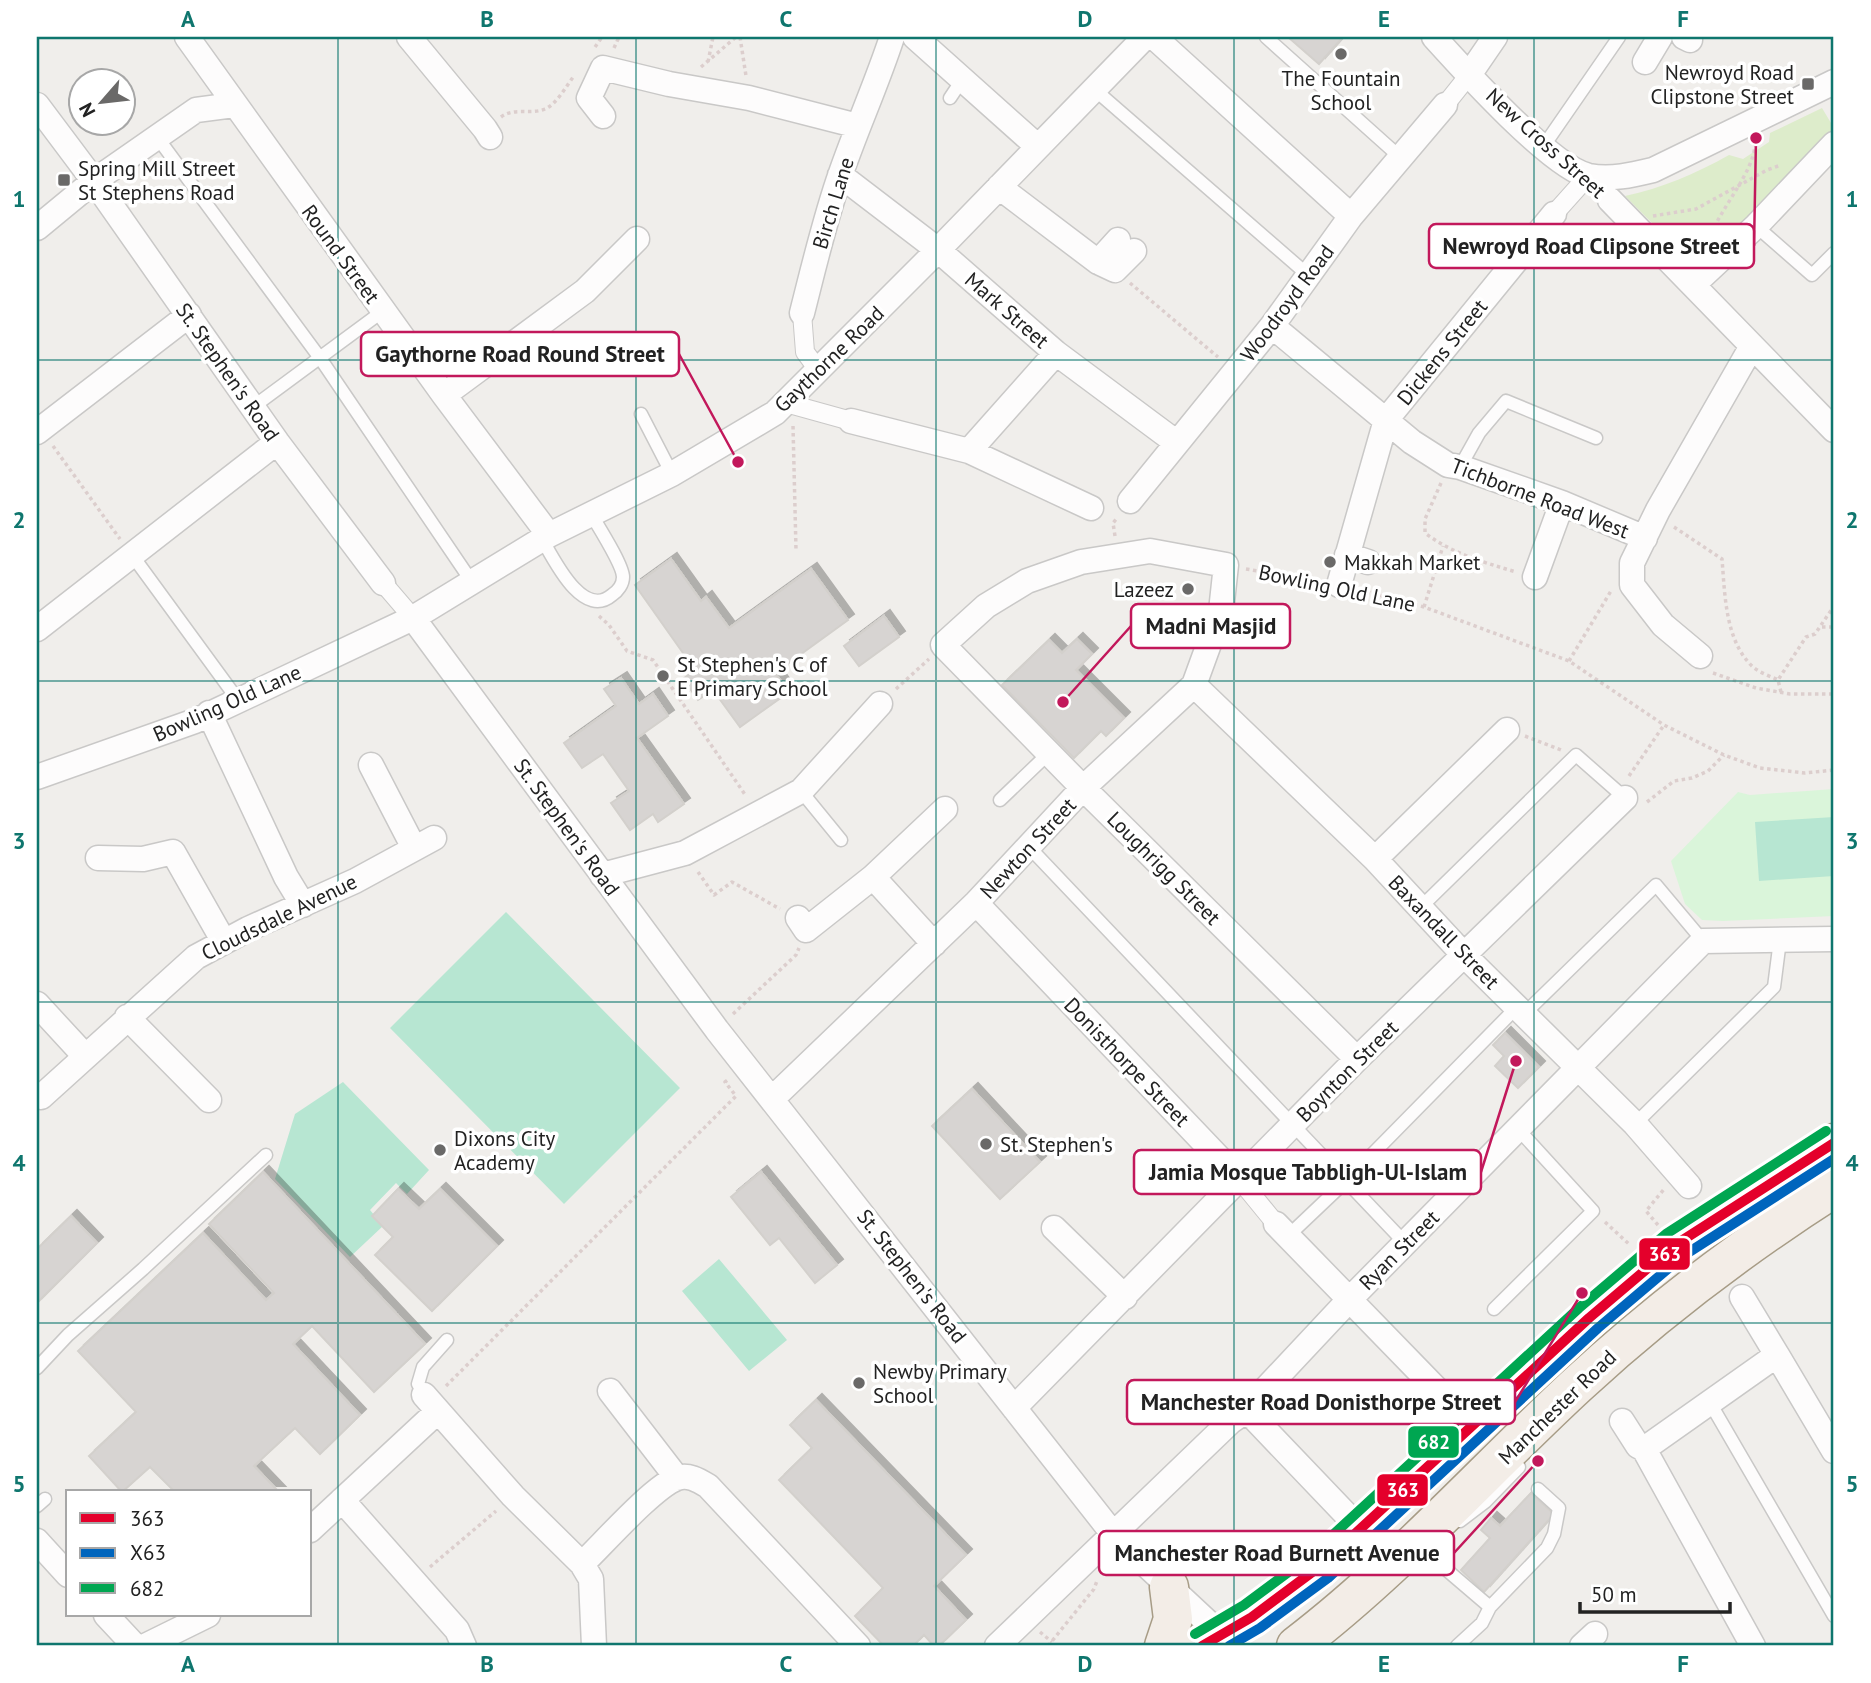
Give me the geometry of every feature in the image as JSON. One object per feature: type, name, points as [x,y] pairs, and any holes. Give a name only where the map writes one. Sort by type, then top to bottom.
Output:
[{"type":"main road","name":"Manchester Road","points":[[1219,1642],[1275,1601],[1362,1530],[1589,1318],[1675,1245],[1834,1143]]},
{"type":"main road","name":"Manchester Road","points":[[1296,1646],[1405,1559],[1575,1387],[1642,1327],[1800,1210],[1834,1188]]},
{"type":"main road","points":[[1219,1642],[1255,1641],[1278,1629],[1334,1590],[1405,1559]]},
{"type":"main road","points":[[1164,1646],[1173,1619],[1169,1587]]},
{"type":"main road","points":[[1322,1646],[1341,1609]]},
{"type":"street","name":"Round Street","points":[[187,37],[545,537]]},
{"type":"street","name":"Birch Lane","points":[[819,371],[805,352],[802,313],[817,249],[840,175],[878,81],[892,37]]},
{"type":"street","points":[[915,37],[956,89],[1037,146]]},
{"type":"street","name":"Gaythorne Road","points":[[413,618],[545,537],[672,474],[789,404],[1145,37]]},
{"type":"street","points":[[1154,37],[1352,216]]},
{"type":"street","name":"New Cross Street","points":[[1434,37],[1543,147],[1588,176],[1631,222],[1701,277],[1752,346],[1834,430]]},
{"type":"street","points":[[1445,104],[1495,37]]},
{"type":"street","points":[[1645,62],[1660,37]]},
{"type":"street","points":[[413,38],[488,132]]},
{"type":"street","points":[[603,116],[589,98],[605,49],[669,84],[748,98],[858,126]]},
{"type":"street","points":[[1588,176],[1621,177],[1653,170],[1834,84]]},
{"type":"street","name":"Woodroyd Road","points":[[1130,501],[1272,326],[1352,216],[1445,104]]},
{"type":"street","points":[[37,228],[94,181],[196,110],[234,105]]},
{"type":"street","name":"St. Stephen's Road","points":[[41,120],[94,181],[277,442],[383,583],[413,618],[717,1030],[1114,1535],[1169,1587],[1219,1642]]},
{"type":"street","points":[[1701,277],[1756,226],[1834,144]]},
{"type":"street","name":"Mark Street","points":[[840,175],[939,250],[1056,353],[1177,443]]},
{"type":"street","name":"Dickens Street","points":[[1339,585],[1358,558],[1385,420],[1588,176]]},
{"type":"street","points":[[999,187],[1107,266],[1126,246]]},
{"type":"street","points":[[444,395],[584,291],[637,239]]},
{"type":"street","points":[[38,431],[189,315]]},
{"type":"street","name":"Tichborne Road West","points":[[1272,326],[1412,442],[1454,466],[1562,503],[1644,538]]},
{"type":"street","points":[[1700,656],[1663,625],[1632,585],[1632,563],[1658,510],[1752,346]]},
{"type":"street","points":[[969,451],[1056,353]]},
{"type":"street","points":[[789,404],[969,451],[1091,508]]},
{"type":"street","points":[[37,629],[277,442]]},
{"type":"street","points":[[1535,577],[1562,503]]},
{"type":"street","points":[[943,645],[986,606],[1027,581],[1081,562],[1150,551],[1226,565]]},
{"type":"street","name":"Newton Street","points":[[773,1098],[976,903],[1083,788],[1194,685],[1220,611],[1226,565]]},
{"type":"street","name":"Bowling Old Lane","points":[[37,778],[209,713],[413,618]]},
{"type":"street","name":"Loughrigg Street","points":[[943,645],[1083,788],[1357,1059]]},
{"type":"street","name":"Baxandall Street","points":[[1194,685],[1375,859],[1464,956],[1635,1124],[1684,1180]]},
{"type":"street","points":[[603,876],[685,853],[801,791],[853,717],[880,704]]},
{"type":"street","points":[[209,713],[280,866],[303,905]]},
{"type":"street","points":[[1375,859],[1507,730]]},
{"type":"street","name":"Cloudsdale Avenue","points":[[41,1097],[196,957],[355,881],[424,843],[371,765]]},
{"type":"street","name":"Boynton Street","points":[[1014,1408],[1621,795]]},
{"type":"street","points":[[802,924],[873,877],[945,809]]},
{"type":"street","points":[[98,858],[143,859],[173,852],[224,942]]},
{"type":"street","points":[[873,877],[934,944]]},
{"type":"street","name":"Donisthorpe Street","points":[[976,903],[1240,1180],[1282,1231],[1450,1403]]},
{"type":"street","points":[[1703,942],[1834,939]]},
{"type":"street","name":"Ryan Street","points":[[997,1646],[1230,1422],[1243,1413],[1349,1300],[1703,942]]},
{"type":"street","points":[[37,1004],[85,1056]]},
{"type":"street","points":[[127,1017],[209,1100]]},
{"type":"street","points":[[1054,1228],[1125,1297]]},
{"type":"street","points":[[1742,1297],[1834,1451]]},
{"type":"street","points":[[1644,1449],[1777,1355]]},
{"type":"street","points":[[610,1391],[677,1478]]},
{"type":"street","points":[[312,1528],[342,1500],[430,1403],[513,1496],[582,1564],[592,1579],[594,1646]]},
{"type":"street","points":[[1243,1413],[1253,1417],[1362,1530]]},
{"type":"street","points":[[1622,1421],[1638,1446],[1644,1449],[1754,1646]]},
{"type":"street","points":[[582,1564],[656,1492],[677,1478],[692,1477],[708,1486],[858,1646]]},
{"type":"street","points":[[342,1500],[457,1630],[464,1646]]},
{"type":"street","points":[[37,1541],[66,1573]]},
{"type":"street","points":[[107,1616],[135,1646]]},
{"type":"street","points":[[145,1646],[206,1616]]},
{"type":"lane","points":[[1266,37],[1401,158]]},
{"type":"lane","points":[[1543,147],[1619,37]]},
{"type":"lane","points":[[1094,89],[1308,275]]},
{"type":"lane","points":[[157,137],[320,358],[472,582]]},
{"type":"lane","points":[[1756,226],[1812,275],[1834,253]]},
{"type":"lane","points":[[253,407],[383,311]]},
{"type":"lane","points":[[1454,466],[1506,401],[1597,438]]},
{"type":"lane","points":[[641,414],[672,474]]},
{"type":"lane","points":[[545,537],[567,580],[592,602],[602,602],[620,588],[623,577],[620,566],[591,514]]},
{"type":"lane","points":[[132,555],[238,700]]},
{"type":"lane","points":[[1000,800],[1049,753]]},
{"type":"lane","points":[[1419,909],[1576,755],[1621,795]]},
{"type":"lane","points":[[801,791],[841,840]]},
{"type":"lane","points":[[1028,847],[1406,1244]]},
{"type":"lane","points":[[1282,1231],[1345,1182],[1520,1010],[1656,885],[1703,942]]},
{"type":"lane","points":[[1635,1124],[1774,987],[1780,940]]},
{"type":"lane","points":[[1493,1308],[1593,1211],[1518,1129]]},
{"type":"lane","points":[[37,1368],[68,1335],[266,1155]]},
{"type":"lane","points":[[430,1403],[418,1384],[424,1367],[447,1340]]},
{"type":"lane","points":[[1548,1431],[1575,1387]]},
{"type":"lane","points":[[1709,1401],[1834,1616]]},
{"type":"lane","points":[[1405,1559],[1474,1512],[1525,1461]]},
{"type":"lane","points":[[1457,1646],[1482,1623],[1490,1606],[1547,1548],[1554,1534],[1559,1508],[1538,1489]]},
{"type":"lane","points":[[1405,1559],[1442,1566],[1490,1606]]},
{"type":"path","points":[[708,62],[712,37]]},
{"type":"path","points":[[669,84],[682,80],[738,37]]},
{"type":"path","points":[[738,37],[748,98]]},
{"type":"path","points":[[488,132],[508,112],[543,110],[553,104],[574,74]]},
{"type":"path","points":[[1701,277],[1714,223],[1748,168],[1755,148],[1753,121]]},
{"type":"path","points":[[1631,222],[1660,214],[1696,209],[1767,170],[1792,162],[1816,162]]},
{"type":"path","points":[[1107,266],[1236,371]]},
{"type":"path","points":[[789,404],[796,550]]},
{"type":"path","points":[[38,431],[132,555]]},
{"type":"path","points":[[1454,466],[1425,519],[1425,533],[1443,546],[1472,559],[1535,577]]},
{"type":"path","points":[[1119,556],[1113,523],[1130,501]]},
{"type":"path","points":[[1658,510],[1668,523],[1721,559],[1725,596],[1737,649],[1755,669],[1778,680]]},
{"type":"path","points":[[1424,607],[1443,546]]},
{"type":"path","points":[[1569,661],[1632,563]]},
{"type":"path","name":"Bowling Old Lane","points":[[1226,565],[1339,585],[1424,607],[1569,661],[1664,725],[1724,755],[1760,768],[1805,773],[1834,771]]},
{"type":"path","points":[[1780,692],[1778,680],[1806,637],[1815,634],[1834,606]]},
{"type":"path","points":[[598,616],[609,625],[627,651],[653,660],[759,815]]},
{"type":"path","points":[[1821,627],[1834,627]]},
{"type":"path","points":[[880,704],[943,645]]},
{"type":"path","points":[[1664,725],[1621,795],[1637,809],[1674,781],[1692,778],[1708,771],[1724,755]]},
{"type":"path","points":[[1507,730],[1576,755]]},
{"type":"path","points":[[685,853],[714,895],[732,882],[802,924],[796,955],[717,1030]]},
{"type":"path","points":[[430,1403],[736,1096],[725,1082],[746,1065]]},
{"type":"path","points":[[1675,1245],[1646,1211],[1684,1180]]},
{"type":"path","points":[[415,1580],[513,1496]]},
{"type":"green space","points":[[1822,108],[1834,128],[1699,270],[1625,196],[1678,180],[1729,155],[1743,159],[1769,142],[1770,133]]},
{"type":"green space","points":[[1834,789],[1834,916],[1702,920],[1685,904],[1671,861],[1738,792],[1750,795]]},
{"type":"green space","points":[[1834,817],[1834,876],[1759,881],[1755,822]]},
{"type":"green space","points":[[506,912],[680,1088],[564,1204],[390,1028]]},
{"type":"green space","points":[[343,1082],[429,1170],[407,1194],[396,1183],[370,1210],[383,1226],[350,1257],[275,1179],[295,1114]]},
{"type":"green space","points":[[719,1259],[787,1340],[749,1371],[682,1291]]},
{"type":"building","points":[[1288,37],[1343,37],[1319,64]]},
{"type":"building","points":[[671,559],[701,601],[706,597],[729,628],[811,569],[848,620],[775,673],[789,692],[740,727],[713,690],[698,700],[683,679],[695,670],[635,585]]},
{"type":"building","points":[[884,616],[899,637],[859,666],[844,646]]},
{"type":"building","points":[[1077,639],[1092,654],[1076,670],[1124,718],[1106,736],[1101,731],[1074,758],[1002,685],[1049,640],[1062,653]]},
{"type":"building","points":[[621,678],[639,704],[653,694],[668,716],[637,738],[684,804],[658,822],[653,814],[630,830],[611,803],[629,791],[603,754],[582,768],[564,743],[616,706],[604,689]]},
{"type":"building","points":[[1505,1033],[1539,1067],[1518,1088],[1495,1066],[1504,1056],[1493,1045]]},
{"type":"building","name":"St. Stephen's","points":[[972,1089],[1040,1162],[1000,1199],[932,1126]]},
{"type":"building","points":[[263,1172],[425,1344],[374,1392],[312,1326],[293,1344],[360,1415],[320,1454],[295,1428],[254,1466],[277,1490],[173,1490],[150,1467],[124,1490],[120,1490],[89,1456],[136,1412],[78,1351],[203,1233],[266,1300],[274,1293],[209,1224]]},
{"type":"building","points":[[761,1172],[837,1265],[815,1283],[779,1238],[770,1245],[731,1197]]},
{"type":"building","points":[[398,1189],[419,1209],[440,1189],[497,1246],[432,1311],[375,1255],[393,1237],[372,1216]]},
{"type":"building","points":[[71,1216],[97,1243],[37,1303],[37,1249]]},
{"type":"building","points":[[816,1400],[966,1555],[934,1586],[966,1620],[939,1646],[934,1646],[924,1635],[913,1646],[884,1646],[855,1616],[883,1588],[779,1480],[812,1448],[790,1425]]},
{"type":"building","points":[[1531,1493],[1554,1514],[1484,1592],[1461,1570],[1490,1538],[1481,1530],[1491,1518],[1500,1526]]},
{"type":"transit line","name":"682","points":[[1195,1634],[1244,1605],[1310,1556],[1579,1308],[1666,1234],[1826,1131]]},
{"type":"transit line","name":"363","points":[[1202,1646],[1252,1617],[1319,1567],[1589,1318],[1675,1245],[1834,1143]]},
{"type":"transit line","name":"X63","points":[[1229,1646],[1260,1628],[1328,1578],[1598,1328],[1683,1256],[1834,1159]]},
{"type":"place","name":"The Fountain School","points":[[1341,54]]},
{"type":"place","name":"Newroyd Road Clipstone Street","points":[[1808,84]]},
{"type":"place","name":"Newroyd Road Clipsone Street","points":[[1756,138]]},
{"type":"place","name":"Spring Mill Street St Stephens Road","points":[[64,180]]},
{"type":"place","name":"Gaythorne Road Round Street","points":[[738,462]]},
{"type":"place","name":"Makkah Market","points":[[1330,562]]},
{"type":"place","name":"Lazeez","points":[[1188,589]]},
{"type":"place","name":"St Stephen's C of E Primary School","points":[[663,676]]},
{"type":"place","name":"Madni Masjid","points":[[1063,702]]},
{"type":"place","name":"Jamia Mosque Tabbligh-Ul-Islam","points":[[1516,1061]]},
{"type":"place","name":"St. Stephen's","points":[[986,1144]]},
{"type":"place","name":"Dixons City Academy","points":[[440,1150]]},
{"type":"place","name":"Manchester Road Donisthorpe Street","points":[[1582,1293]]},
{"type":"place","name":"Newby Primary School","points":[[859,1383]]},
{"type":"place","name":"Manchester Road Burnett Avenue","points":[[1538,1461]]}]
